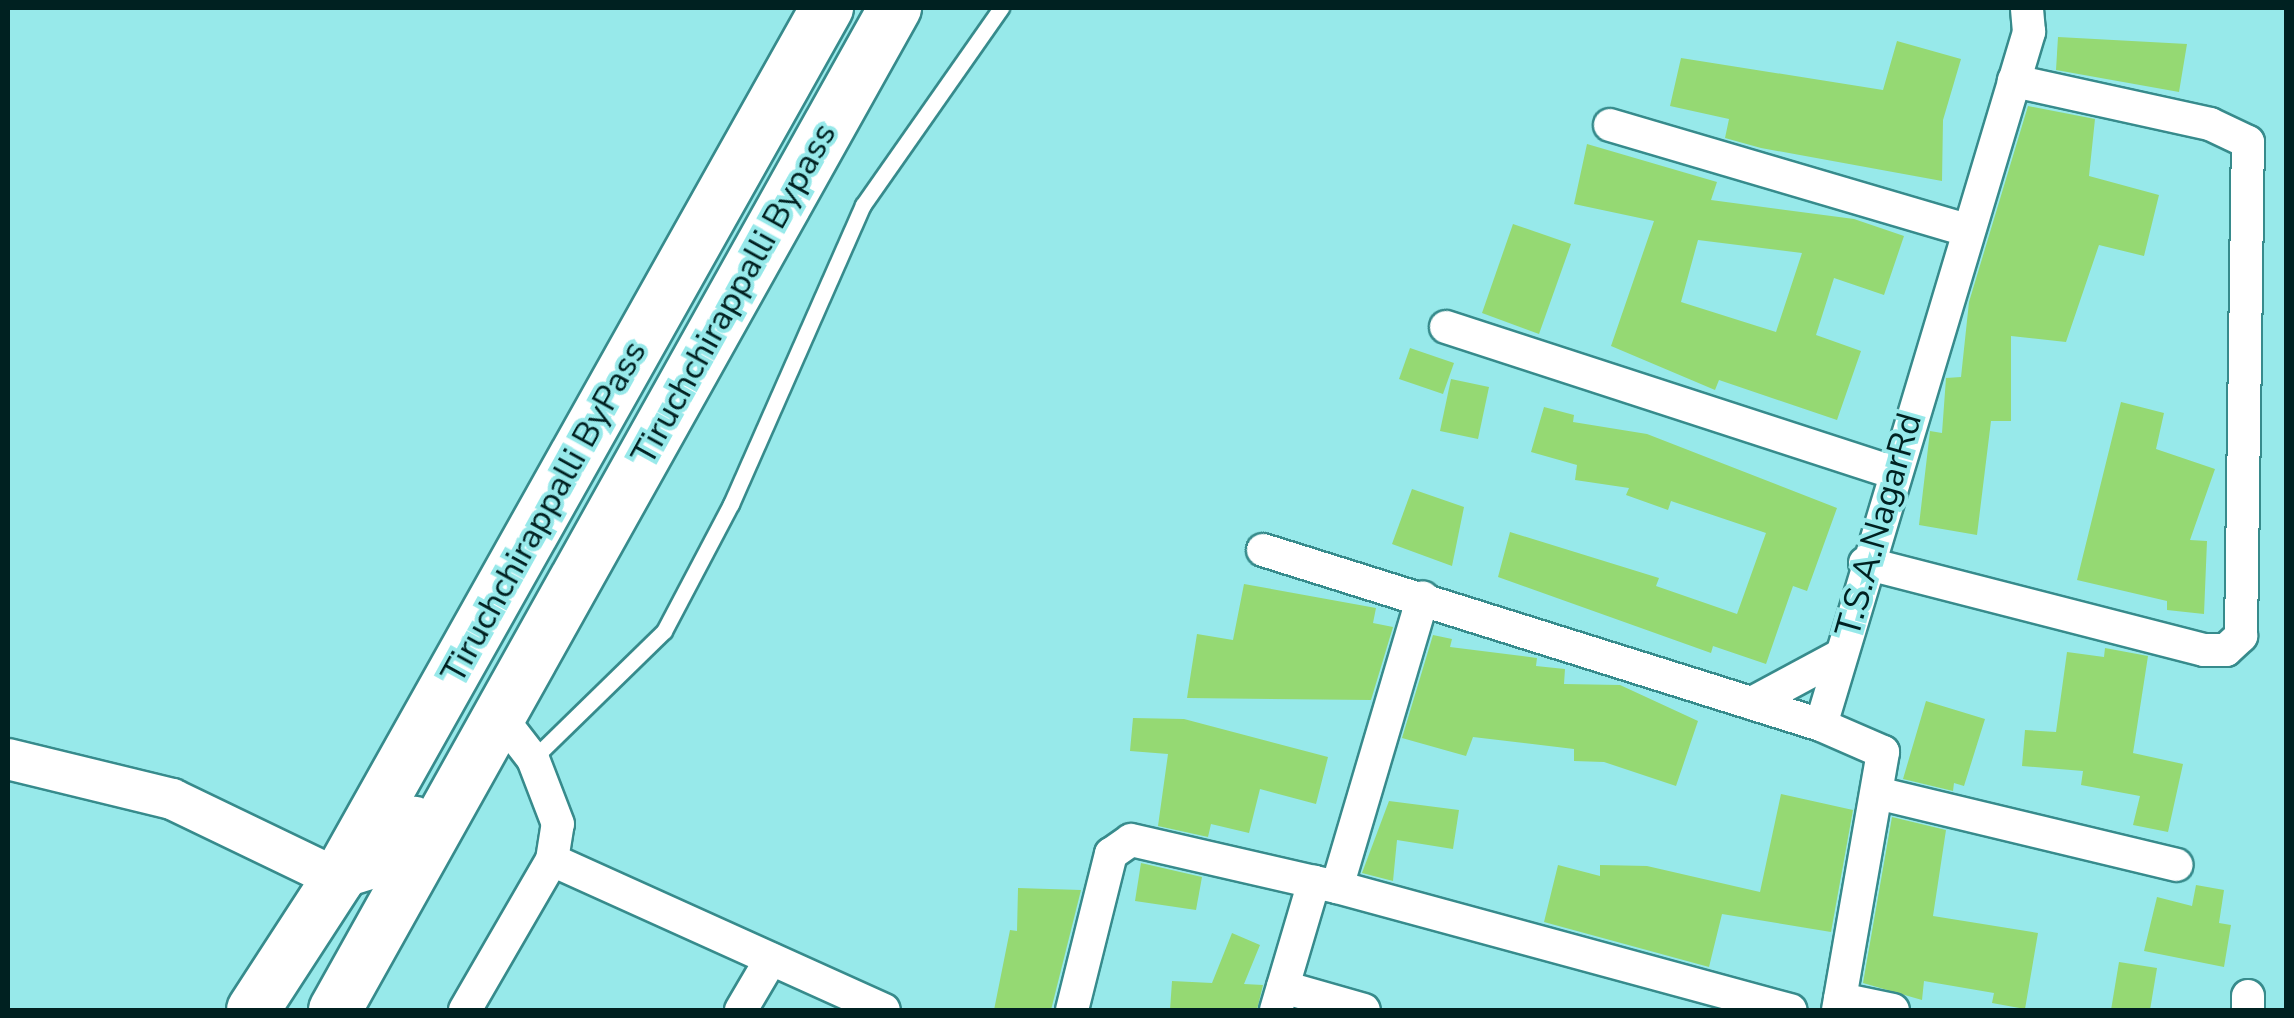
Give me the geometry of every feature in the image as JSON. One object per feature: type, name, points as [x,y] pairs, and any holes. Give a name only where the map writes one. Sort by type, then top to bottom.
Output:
[{"type":"highway","name":"Tiruchchirappalli ByPass","points":[[252,1010],[338,879],[827,8]]},
{"type":"highway","name":"Tiruchchirappalli Bypass","points":[[335,1010],[895,8]]},
{"type":"highway","points":[[280,1010],[321,948],[376,936]]},
{"type":"street","name":"T.S.A.NagarRd","points":[[1821,725],[1892,472],[2014,81],[2028,8]]},
{"type":"street","points":[[1865,564],[2204,650],[2226,650],[2242,636],[2248,142],[2210,124],[2014,81]]},
{"type":"street","points":[[1610,125],[1967,230]]},
{"type":"street","points":[[1446,327],[1892,472]]},
{"type":"street","points":[[1263,550],[1423,597],[1821,725],[1883,752],[1839,1005],[1892,1010]]},
{"type":"street","name":"Tiruchchirappalli Bypass","points":[[338,879],[389,863],[526,617],[574,580]]},
{"type":"street","points":[[1364,1010],[1280,999],[1325,885],[1423,597]]},
{"type":"street","points":[[1752,704],[1841,655]]},
{"type":"street","points":[[466,1010],[552,860],[558,824],[533,759],[498,716]]},
{"type":"street","points":[[8,759],[172,800],[338,879]]},
{"type":"street","points":[[1877,793],[2176,865]]},
{"type":"street","points":[[1072,1010],[1111,854],[1131,840],[1325,885],[1791,1010]]},
{"type":"street","points":[[552,860],[884,1010]]},
{"type":"street","points":[[741,1010],[771,959]]},
{"type":"lane","points":[[533,759],[664,631],[731,504],[863,205],[1001,8]]},
{"type":"building","points":[[2058,37],[2187,44],[2179,92],[2056,70]]},
{"type":"building","points":[[1897,41],[1961,59],[1943,120],[1942,181],[1761,148],[1725,138],[1729,119],[1670,106],[1681,58],[1883,90]]},
{"type":"building","points":[[2028,106],[2095,119],[2089,176],[2159,195],[2144,256],[2099,245],[2066,342],[2011,336],[2011,421],[1991,421],[1977,535],[1919,525],[1930,431],[1942,433],[1946,378],[1961,377],[1969,302]]},
{"type":"building","points":[[1587,144],[1717,182],[1711,200],[1854,219],[1904,236],[1884,295],[1834,278],[1816,335],[1861,351],[1837,420],[1719,380],[1715,390],[1611,346],[1654,221],[1574,204]],"holes":[[[1698,240],[1802,253],[1776,332],[1681,302]]]},
{"type":"building","points":[[1513,224],[1571,244],[1539,334],[1482,313]]},
{"type":"building","points":[[1410,348],[1454,363],[1443,394],[1399,379]]},
{"type":"building","points":[[1451,379],[1489,387],[1478,439],[1440,431]]},
{"type":"building","points":[[2121,402],[2164,413],[2156,449],[2215,469],[2190,540],[2207,541],[2204,614],[2167,610],[2167,601],[2077,580]]},
{"type":"building","points":[[1544,407],[1574,415],[1573,422],[1647,434],[1837,508],[1807,591],[1793,586],[1766,664],[1713,646],[1711,653],[1498,577],[1510,532],[1659,578],[1656,586],[1737,614],[1766,533],[1671,501],[1668,510],[1626,495],[1629,488],[1575,480],[1577,465],[1531,452]]},
{"type":"building","points":[[1412,489],[1464,507],[1452,566],[1392,544]]},
{"type":"building","points":[[1244,584],[1376,608],[1373,623],[1393,627],[1371,700],[1187,698],[1197,634],[1233,640]]},
{"type":"building","points":[[1433,635],[1452,639],[1450,647],[1537,658],[1536,666],[1565,669],[1564,684],[1620,685],[1698,721],[1676,786],[1604,762],[1574,761],[1574,749],[1473,737],[1466,756],[1402,738]]},
{"type":"building","points":[[2105,648],[2148,656],[2133,753],[2183,764],[2168,832],[2133,825],[2140,796],[2081,785],[2083,771],[2022,766],[2025,730],[2056,732],[2067,652],[2104,657]]},
{"type":"building","points":[[1926,701],[1985,719],[1964,786],[1954,783],[1953,791],[1903,779]]},
{"type":"building","points":[[1133,718],[1184,719],[1328,757],[1316,804],[1260,789],[1249,833],[1211,824],[1208,837],[1158,826],[1168,754],[1130,751]]},
{"type":"building","points":[[1781,794],[1853,810],[1831,932],[1722,914],[1709,967],[1544,922],[1558,865],[1600,876],[1600,865],[1647,866],[1760,892]]},
{"type":"building","points":[[1389,801],[1459,810],[1453,849],[1397,840],[1393,881],[1362,873]]},
{"type":"building","points":[[1892,817],[1946,830],[1933,916],[2038,933],[2025,1009],[1992,1003],[1994,993],[1924,981],[1922,1000],[1863,983]]},
{"type":"building","points":[[1141,863],[1202,877],[1196,910],[1135,901]]},
{"type":"building","points":[[2196,885],[2224,890],[2219,923],[2231,925],[2224,967],[2144,951],[2157,897],[2192,906]]},
{"type":"building","points":[[1018,888],[1081,890],[1051,1010],[994,1010],[1010,930],[1017,931]]},
{"type":"building","points":[[1232,933],[1260,945],[1244,984],[1263,985],[1257,1010],[1170,1010],[1172,981],[1212,983]]},
{"type":"building","points":[[2119,962],[2157,968],[2150,1010],[2111,1010]]}]
